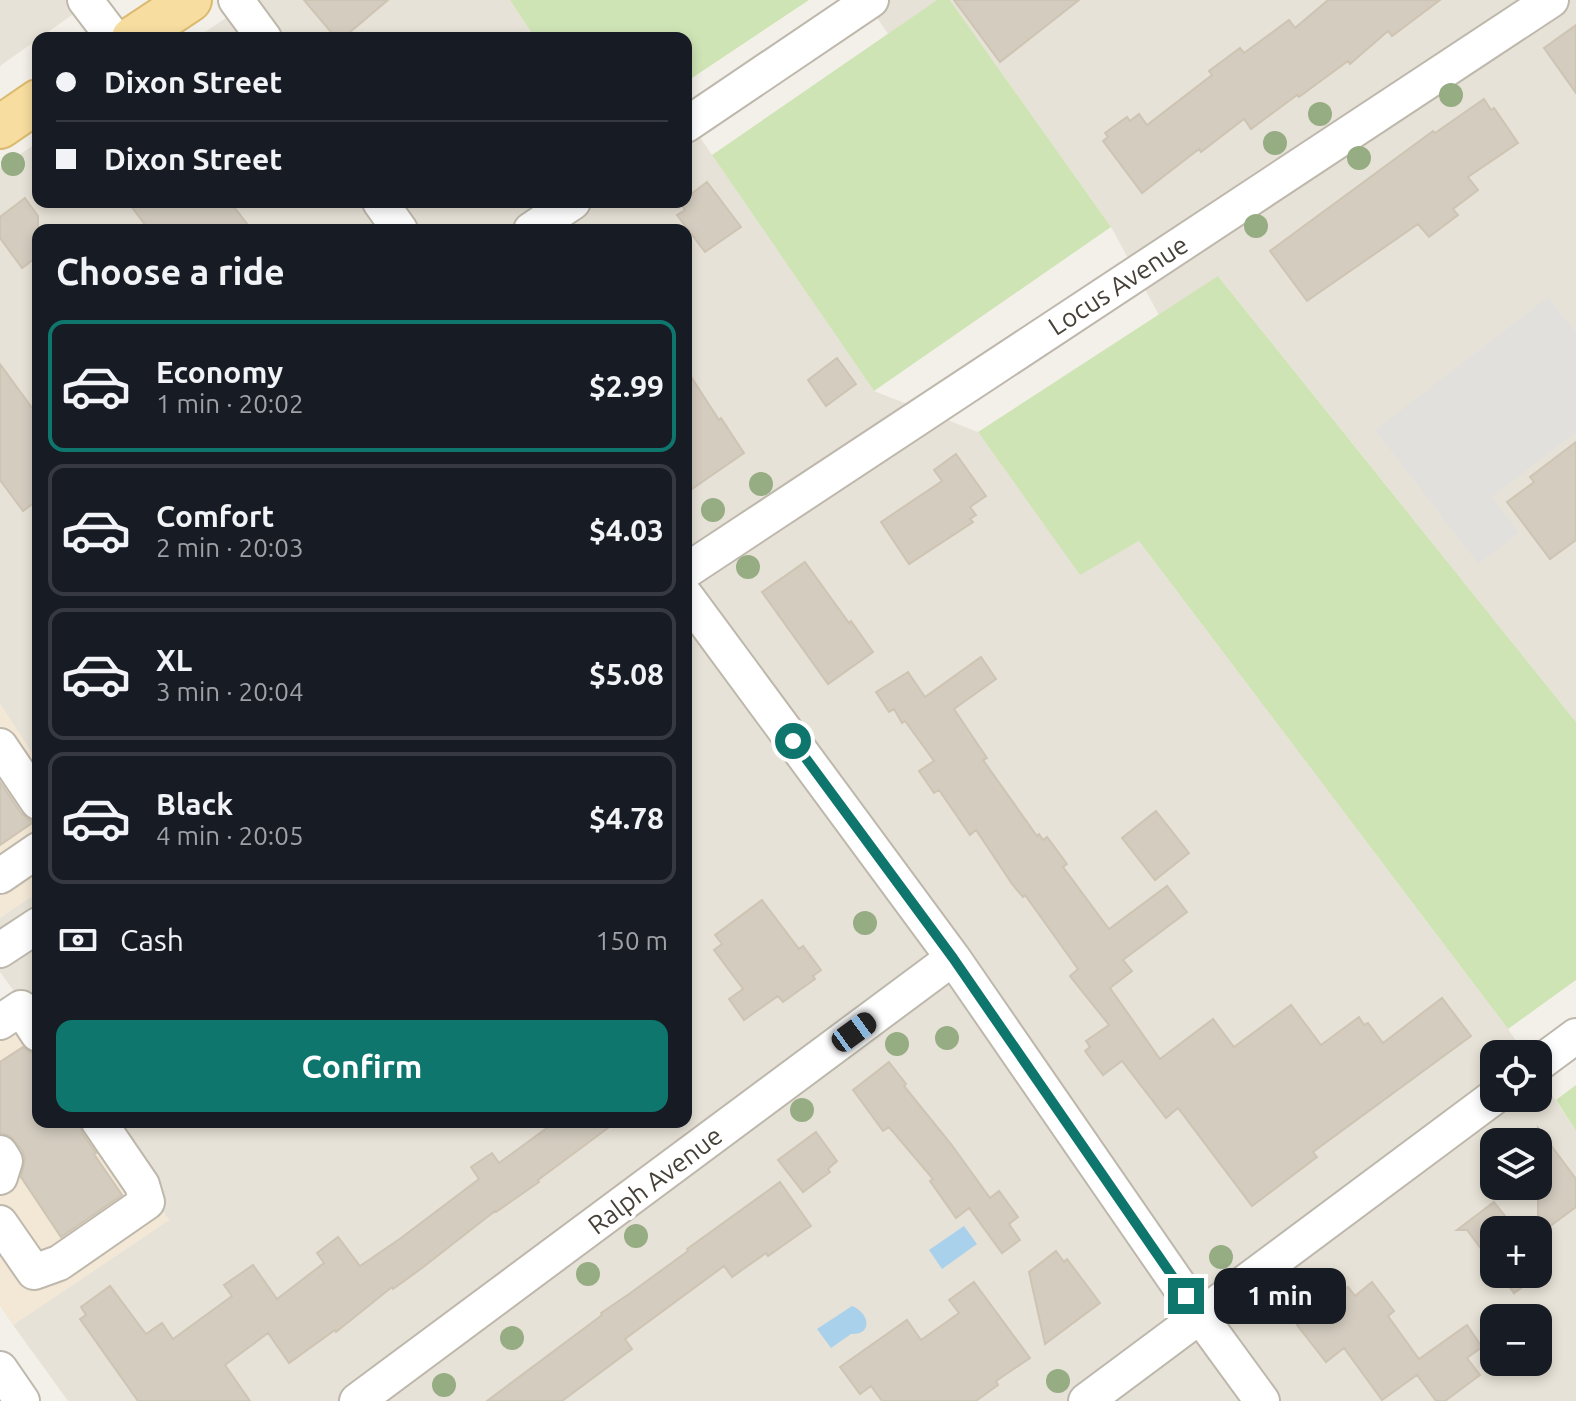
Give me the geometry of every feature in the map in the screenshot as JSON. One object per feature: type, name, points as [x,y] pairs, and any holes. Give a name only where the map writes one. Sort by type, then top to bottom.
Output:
[{"type":"main road","points":[[141,32],[178,4]]},
{"type":"main road","points":[[0,127],[32,105]]},
{"type":"street","points":[[85,0],[109,32]]},
{"type":"street","points":[[236,0],[260,32]]},
{"type":"street","points":[[692,121],[871,0]]},
{"type":"street","name":"Locus Avenue","points":[[692,567],[1551,0]]},
{"type":"street","points":[[540,224],[564,208]]},
{"type":"street","points":[[692,604],[953,958],[1262,1401]]},
{"type":"street","points":[[0,746],[32,793]]},
{"type":"street","points":[[0,876],[32,854]]},
{"type":"street","points":[[0,950],[32,929]]},
{"type":"street","name":"Ralph Avenue","points":[[357,1401],[953,958]]},
{"type":"street","points":[[0,1022],[21,1008],[32,1025]]},
{"type":"street","points":[[1552,1054],[1576,1036]]},
{"type":"street","points":[[1086,1401],[1480,1107]]},
{"type":"street","points":[[0,1223],[34,1272],[59,1263],[147,1202],[142,1185],[103,1128]]},
{"type":"street","points":[[0,1153],[5,1161],[0,1177]]},
{"type":"street","points":[[0,1369],[22,1401]]},
{"type":"shaded area","points":[[0,0],[93,0],[48,32],[32,32],[32,43],[0,66]]},
{"type":"shaded area","points":[[253,0],[510,0],[531,32],[205,32]]},
{"type":"shaded area","points":[[865,0],[938,0],[888,34]]},
{"type":"shaded area","points":[[950,0],[1576,0],[1576,722],[1219,277],[1159,315],[1111,227]]},
{"type":"shaded area","points":[[692,126],[874,391],[978,432],[1080,574],[1139,541],[1508,1029],[1515,1040],[1480,1040],[1480,1112],[1552,1112],[1552,1095],[1576,1131],[1576,1401],[68,1401],[13,1325],[169,1220],[107,1128],[692,1128],[692,224],[32,224],[32,753],[0,704],[0,168],[32,146],[32,208],[692,208]]},
{"type":"shaded area","points":[[1548,297],[1576,333],[1576,432],[1492,497],[1519,533],[1478,564],[1375,430]]},
{"type":"shaded area","points":[[0,704],[32,753],[32,896],[0,918]]},
{"type":"shaded area","points":[[32,896],[32,1016],[0,972],[0,918]]},
{"type":"shaded area","points":[[16,992],[32,1015],[32,1128],[107,1128],[169,1220],[13,1325],[0,1306],[0,1003]]},
{"type":"green space","points":[[510,0],[809,0],[692,78],[692,32],[531,32]]},
{"type":"green space","points":[[937,0],[950,0],[1111,227],[874,391],[712,155]]},
{"type":"green space","points":[[1218,276],[1576,722],[1576,980],[1508,1029],[1139,541],[1080,575],[978,432]]},
{"type":"green space","points":[[1576,1085],[1576,1131],[1556,1100]]},
{"type":"water","points":[[964,1226],[977,1244],[942,1269],[929,1250]]},
{"type":"water","points":[[852,1306],[863,1313],[866,1327],[831,1348],[817,1329]]},
{"type":"building","points":[[304,0],[388,0],[350,32],[331,32]]},
{"type":"building","points":[[954,0],[1079,0],[1000,62]]},
{"type":"building","points":[[1328,0],[1440,0],[1392,36],[1388,31],[1350,64],[1348,61],[1251,129],[1244,119],[1142,193],[1103,141],[1108,137],[1105,133],[1127,117],[1130,121],[1139,114],[1147,125],[1212,75],[1209,71],[1240,48],[1244,53],[1289,20],[1295,28]]},
{"type":"building","points":[[1576,25],[1576,93],[1544,48]]},
{"type":"building","points":[[1484,99],[1491,110],[1494,108],[1518,143],[1468,177],[1478,190],[1453,209],[1458,215],[1429,237],[1418,224],[1307,301],[1270,251],[1433,131],[1435,133]]},
{"type":"building","points":[[707,182],[741,227],[705,252],[692,235],[692,224],[684,224],[677,215],[685,210],[684,208],[692,208],[692,193]]},
{"type":"building","points":[[25,198],[38,216],[38,224],[32,224],[32,260],[22,268],[0,238],[0,217]]},
{"type":"building","points":[[132,208],[235,208],[247,224],[144,224]]},
{"type":"building","points":[[837,358],[856,384],[826,406],[808,380]]},
{"type":"building","points":[[0,364],[32,408],[32,504],[23,511],[0,480]]},
{"type":"building","points":[[692,378],[719,420],[721,418],[744,453],[692,489]]},
{"type":"building","points":[[1576,442],[1576,540],[1550,559],[1507,502],[1534,482],[1530,477]]},
{"type":"building","points":[[956,454],[986,496],[970,507],[976,515],[970,519],[973,522],[909,564],[881,522],[942,481],[934,470]]},
{"type":"building","points":[[805,562],[873,652],[828,684],[762,592]]},
{"type":"building","points":[[981,657],[996,679],[954,709],[987,758],[983,760],[1037,836],[1039,834],[1043,840],[1047,837],[1067,864],[1063,867],[1109,929],[1167,886],[1187,912],[1123,960],[1132,971],[1110,988],[1160,1059],[1213,1019],[1234,1047],[1291,1005],[1321,1045],[1359,1017],[1364,1025],[1368,1023],[1383,1043],[1442,998],[1471,1036],[1313,1152],[1317,1157],[1252,1206],[1178,1108],[1166,1118],[1122,1061],[1103,1075],[1085,1051],[1090,1047],[1086,1041],[1109,1025],[1070,976],[1078,969],[1025,895],[1023,897],[1012,884],[976,830],[970,835],[939,790],[934,793],[919,771],[934,761],[905,721],[902,723],[894,709],[889,712],[876,692],[908,672],[925,697]]},
{"type":"building","points":[[0,782],[21,813],[32,823],[0,845]]},
{"type":"building","points":[[1156,811],[1189,853],[1155,880],[1122,838]]},
{"type":"building","points":[[762,900],[799,949],[803,946],[821,970],[813,976],[815,979],[783,1002],[778,996],[744,1020],[729,999],[743,989],[714,950],[722,944],[715,935]]},
{"type":"building","points":[[23,1047],[32,1052],[32,1128],[81,1128],[122,1195],[61,1237],[21,1177],[25,1159],[22,1150],[10,1136],[0,1133],[0,1062]]},
{"type":"building","points":[[889,1062],[990,1198],[999,1191],[1018,1217],[1009,1224],[1020,1240],[1002,1253],[969,1208],[956,1218],[930,1181],[933,1179],[889,1127],[883,1131],[853,1090]]},
{"type":"building","points":[[547,1128],[608,1128],[336,1332],[289,1363],[268,1333],[225,1365],[250,1401],[138,1401],[80,1319],[86,1315],[81,1307],[110,1286],[146,1334],[162,1323],[173,1339],[232,1296],[224,1285],[253,1265],[277,1299],[324,1263],[317,1253],[338,1237],[360,1266],[479,1179],[471,1167],[492,1153],[499,1163]]},
{"type":"building","points":[[816,1132],[837,1161],[828,1169],[830,1172],[803,1192],[778,1160]]},
{"type":"building","points":[[1552,1147],[1576,1179],[1576,1207],[1552,1225],[1552,1216],[1538,1216],[1538,1200],[1552,1200]]},
{"type":"building","points":[[780,1182],[811,1226],[732,1277],[724,1266],[625,1339],[632,1349],[562,1401],[487,1401],[601,1313]]},
{"type":"building","points":[[1494,1202],[1505,1216],[1480,1216],[1480,1247],[1467,1230],[1457,1230]]},
{"type":"building","points":[[1056,1251],[1064,1262],[1067,1259],[1100,1303],[1045,1344],[1029,1272]]},
{"type":"building","points":[[974,1282],[1030,1358],[996,1381],[998,1385],[976,1401],[882,1401],[871,1386],[860,1394],[840,1367],[907,1320],[921,1340],[959,1313],[949,1300]]},
{"type":"building","points":[[1372,1282],[1394,1311],[1388,1316],[1419,1359],[1467,1325],[1480,1348],[1467,1358],[1480,1375],[1445,1401],[1436,1401],[1417,1375],[1382,1400],[1344,1348],[1326,1362],[1297,1325],[1348,1287],[1355,1296]]},
{"type":"route","points":[[793,741],[953,958],[1186,1296]]}]
